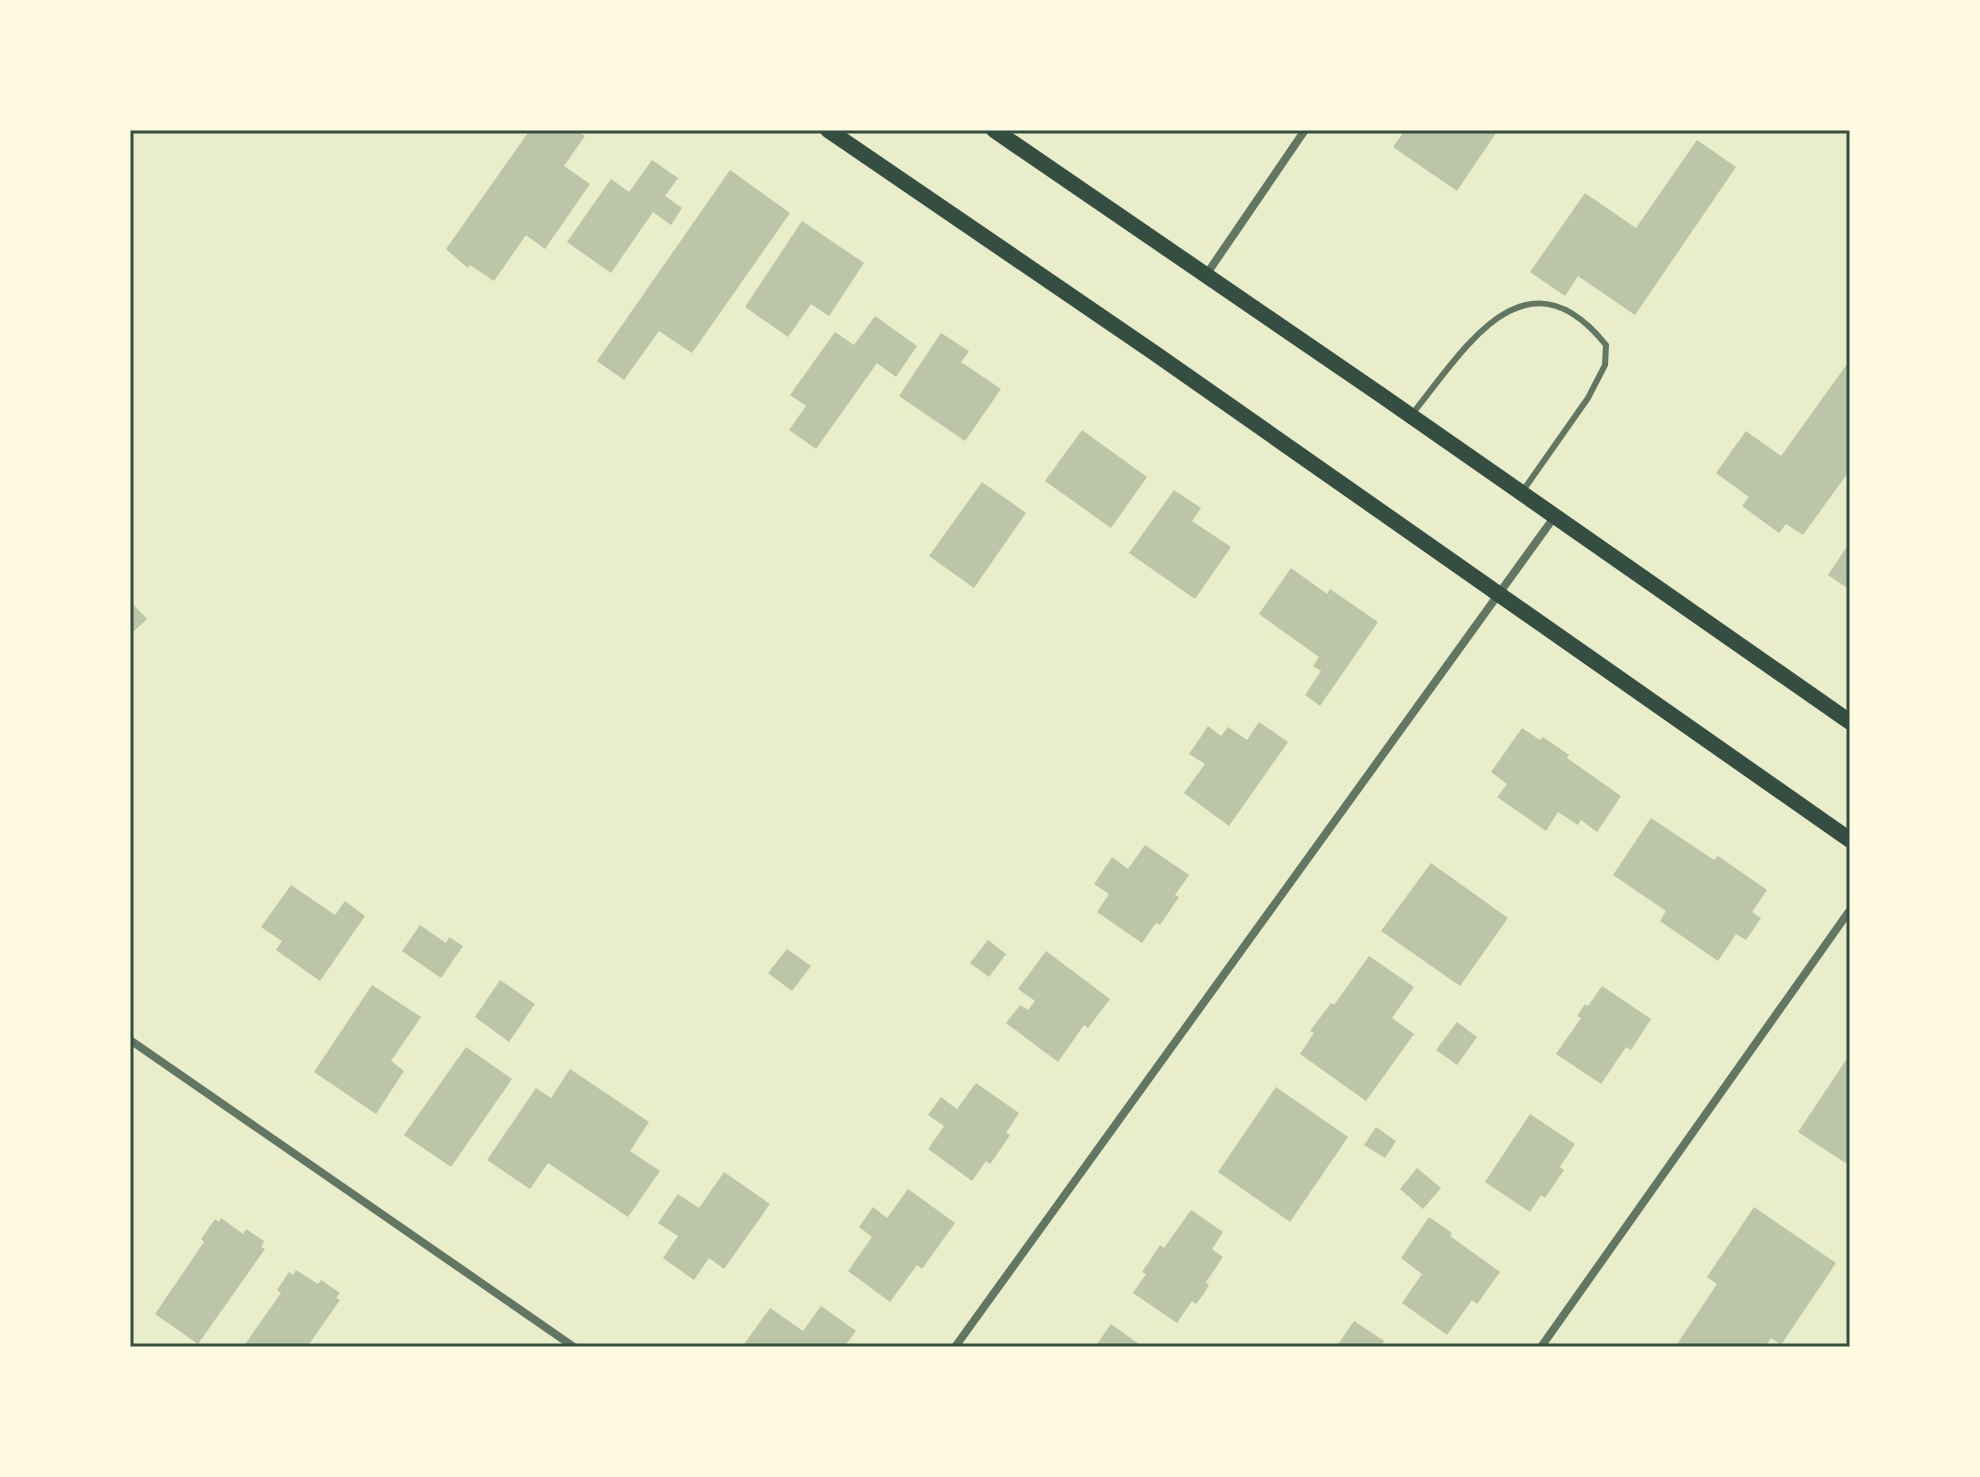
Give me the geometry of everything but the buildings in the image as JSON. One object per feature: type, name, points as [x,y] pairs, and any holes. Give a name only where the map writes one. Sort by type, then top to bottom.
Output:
[{"type":"main road","points":[[828,130],[1153,352],[1850,840]]},
{"type":"main road","points":[[994,130],[1850,722]]},
{"type":"street","points":[[1206,275],[1305,130]]},
{"type":"street","points":[[955,1347],[1555,516]]},
{"type":"street","points":[[1541,1347],[1850,910]]},
{"type":"street","points":[[130,1040],[574,1347]]},
{"type":"lane","points":[[1411,416],[1476,334],[1526,302],[1555,303],[1588,323],[1606,345],[1605,365],[1588,398],[1522,493]]}]
